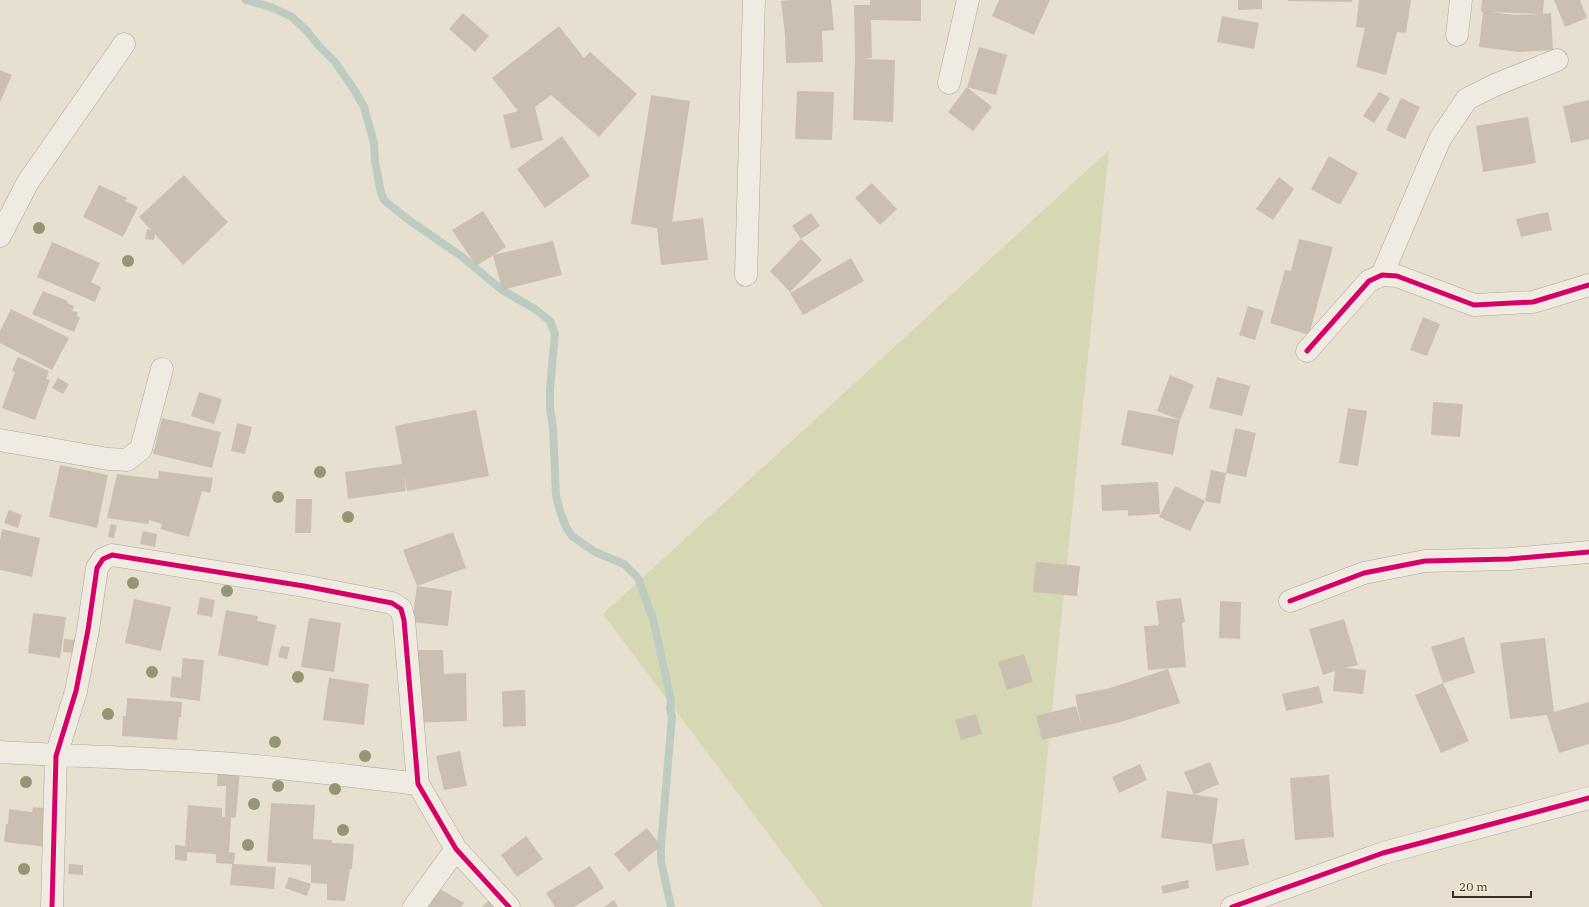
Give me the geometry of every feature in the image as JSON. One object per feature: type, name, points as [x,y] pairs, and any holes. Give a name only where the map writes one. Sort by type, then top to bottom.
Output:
[{"type":"street","points":[[746,275],[754,0]]},
{"type":"street","points":[[949,83],[968,0]]},
{"type":"street","points":[[1457,35],[1461,0]]},
{"type":"street","points":[[3,225],[28,182],[124,44]]},
{"type":"street","points":[[1382,275],[1440,139],[1467,99],[1495,85],[1557,60]]},
{"type":"street","points":[[1307,351],[1369,281],[1382,275],[1397,276],[1474,305],[1533,302],[1589,285]]},
{"type":"street","points":[[0,440],[108,459],[127,460],[141,449],[162,369]]},
{"type":"street","points":[[1290,601],[1364,573],[1425,561],[1509,559],[1589,552]]},
{"type":"street","points":[[52,907],[56,756],[76,691],[88,630],[97,568],[103,559],[112,556],[304,586],[392,603],[401,609],[404,620],[418,784],[456,849],[510,907]]},
{"type":"street","points":[[0,752],[56,756],[189,761],[302,770],[418,784]]},
{"type":"street","points":[[1232,907],[1383,853],[1589,798]]},
{"type":"street","points":[[414,907],[456,849]]},
{"type":"green space","points":[[1109,150],[1032,907],[823,907],[603,614]]},
{"type":"building","points":[[831,0],[834,30],[822,31],[823,62],[786,63],[785,35],[781,1]]},
{"type":"building","points":[[870,0],[921,0],[921,21],[871,20],[872,58],[863,59],[895,60],[893,122],[853,120],[855,58],[854,5],[870,5]]},
{"type":"building","points":[[999,0],[1050,0],[1034,35],[992,16]]},
{"type":"building","points":[[1238,0],[1262,0],[1262,9],[1238,10]]},
{"type":"building","points":[[1352,0],[1352,2],[1288,1]]},
{"type":"building","points":[[1359,0],[1411,0],[1406,33],[1397,32],[1386,75],[1356,67],[1365,28],[1356,27]]},
{"type":"building","points":[[1482,0],[1544,0],[1543,14],[1551,13],[1553,50],[1519,52],[1479,47],[1483,12],[1481,11]],"holes":[[[1490,12],[1541,14],[1516,15]]]},
{"type":"building","points":[[1554,0],[1580,0],[1587,18],[1565,27]]},
{"type":"building","points":[[463,13],[489,36],[475,52],[449,29]]},
{"type":"building","points":[[1222,16],[1259,23],[1254,49],[1217,42]]},
{"type":"building","points":[[559,26],[584,58],[590,52],[637,94],[599,137],[551,95],[535,107],[543,140],[511,149],[503,115],[518,111],[492,78]]},
{"type":"building","points":[[979,47],[1007,55],[996,95],[967,87]]},
{"type":"building","points":[[0,70],[12,75],[0,102]]},
{"type":"building","points":[[967,87],[992,107],[973,131],[948,112]]},
{"type":"building","points":[[797,91],[834,92],[832,140],[795,139]]},
{"type":"building","points":[[1379,92],[1390,98],[1374,123],[1363,116]]},
{"type":"building","points":[[651,95],[690,101],[672,222],[703,218],[708,260],[661,265],[657,228],[631,224]]},
{"type":"building","points":[[1401,98],[1420,107],[1405,139],[1386,130]]},
{"type":"building","points":[[1589,100],[1589,139],[1571,143],[1563,106]]},
{"type":"building","points":[[1528,117],[1536,163],[1483,172],[1476,126]]},
{"type":"building","points":[[562,136],[590,176],[545,208],[517,169]]},
{"type":"building","points":[[1329,156],[1358,173],[1340,205],[1311,189]]},
{"type":"building","points":[[184,175],[228,222],[183,265],[155,234],[154,240],[145,239],[147,229],[151,230],[139,217]]},
{"type":"building","points":[[1279,177],[1294,189],[1273,220],[1256,209]]},
{"type":"building","points":[[872,183],[897,209],[880,225],[855,198]]},
{"type":"building","points":[[99,185],[127,198],[125,201],[138,207],[123,237],[83,217]]},
{"type":"building","points":[[483,211],[506,247],[476,266],[452,230]]},
{"type":"building","points":[[1548,212],[1552,230],[1521,237],[1516,219]]},
{"type":"building","points":[[811,213],[820,226],[801,239],[792,226]]},
{"type":"building","points":[[801,239],[822,260],[790,292],[770,271]]},
{"type":"building","points":[[1299,239],[1333,247],[1309,335],[1270,323],[1285,270],[1291,271]]},
{"type":"building","points":[[553,241],[562,275],[502,290],[493,255]]},
{"type":"building","points":[[52,242],[100,263],[91,282],[101,287],[95,302],[37,277]]},
{"type":"building","points":[[851,258],[864,281],[803,315],[790,293]]},
{"type":"building","points":[[43,291],[68,301],[67,303],[74,306],[72,311],[78,312],[77,316],[80,318],[74,332],[32,314]]},
{"type":"building","points":[[1248,306],[1264,311],[1255,340],[1239,335]]},
{"type":"building","points":[[11,309],[69,338],[52,370],[0,343],[0,331]]},
{"type":"building","points":[[1423,317],[1440,324],[1427,356],[1410,350]]},
{"type":"building","points":[[18,357],[49,371],[46,379],[50,380],[35,420],[2,408],[15,372],[12,370]]},
{"type":"building","points":[[1170,375],[1194,385],[1180,420],[1157,411]]},
{"type":"building","points":[[1217,377],[1250,386],[1242,416],[1209,408]]},
{"type":"building","points":[[58,378],[69,384],[63,394],[52,388]]},
{"type":"building","points":[[199,392],[222,399],[214,424],[191,416]]},
{"type":"building","points":[[1433,402],[1463,404],[1460,437],[1431,435]]},
{"type":"building","points":[[1348,408],[1367,411],[1358,466],[1339,463]]},
{"type":"building","points":[[476,410],[489,476],[407,491],[404,473],[406,491],[348,499],[345,472],[402,464],[395,426]]},
{"type":"building","points":[[1128,410],[1180,420],[1173,455],[1121,445]]},
{"type":"building","points":[[162,418],[221,432],[212,468],[153,454]]},
{"type":"building","points":[[237,423],[252,427],[245,454],[231,451]]},
{"type":"building","points":[[1235,428],[1256,433],[1246,477],[1226,473]]},
{"type":"building","points":[[60,465],[108,475],[97,528],[49,517]]},
{"type":"building","points":[[1211,470],[1226,473],[1220,504],[1205,501]]},
{"type":"building","points":[[159,471],[213,478],[210,493],[202,491],[189,537],[160,529],[162,524],[149,520],[148,524],[107,518],[117,474],[158,479]]},
{"type":"building","points":[[1158,482],[1160,514],[1128,516],[1128,510],[1102,511],[1101,485]]},
{"type":"building","points":[[1175,486],[1205,501],[1190,531],[1159,517]]},
{"type":"building","points":[[296,499],[312,499],[311,533],[295,533]]},
{"type":"building","points":[[9,510],[22,515],[18,528],[4,523]]},
{"type":"building","points":[[111,524],[117,525],[114,538],[108,537]]},
{"type":"building","points":[[2,529],[40,538],[32,577],[0,570],[0,540]]},
{"type":"building","points":[[143,531],[157,534],[155,547],[140,544]]},
{"type":"building","points":[[453,532],[466,568],[417,586],[403,550]]},
{"type":"building","points":[[1036,562],[1080,566],[1077,596],[1033,592]]},
{"type":"building","points":[[417,586],[452,591],[448,626],[412,622]]},
{"type":"building","points":[[200,597],[215,600],[212,617],[197,614]]},
{"type":"building","points":[[1181,598],[1185,622],[1182,623],[1186,667],[1148,670],[1144,626],[1159,625],[1156,601]]},
{"type":"building","points":[[134,599],[171,607],[161,651],[125,643]]},
{"type":"building","points":[[1220,601],[1241,602],[1240,639],[1219,638]]},
{"type":"building","points":[[226,610],[258,616],[257,621],[276,625],[268,666],[218,655]]},
{"type":"building","points":[[33,613],[66,617],[60,658],[28,653]]},
{"type":"building","points":[[309,618],[341,623],[334,672],[301,667]]},
{"type":"building","points":[[1344,619],[1358,665],[1345,668],[1366,670],[1363,694],[1333,691],[1335,671],[1323,675],[1309,629]]},
{"type":"building","points":[[1464,637],[1475,673],[1443,683],[1431,647]]},
{"type":"building","points":[[1545,638],[1554,712],[1589,702],[1589,744],[1559,753],[1547,715],[1510,719],[1500,643]]},
{"type":"building","points":[[64,639],[75,640],[73,653],[63,652]]},
{"type":"building","points":[[281,646],[290,647],[287,659],[278,657]]},
{"type":"building","points":[[398,650],[443,650],[444,674],[466,673],[467,721],[413,723]]},
{"type":"building","points":[[1024,654],[1033,682],[1007,690],[998,662]]},
{"type":"building","points":[[183,658],[204,660],[200,701],[170,697],[172,676],[181,678]]},
{"type":"building","points":[[1168,669],[1180,703],[1121,722],[1042,740],[1036,716],[1076,706],[1081,724],[1075,695],[1110,688]]},
{"type":"building","points":[[329,678],[369,684],[364,725],[323,720]]},
{"type":"building","points":[[1443,683],[1469,741],[1441,753],[1415,695]]},
{"type":"building","points":[[1319,686],[1323,703],[1286,711],[1282,694]]},
{"type":"building","points":[[525,690],[526,726],[503,727],[502,691]]},
{"type":"building","points":[[127,698],[182,702],[177,740],[122,736],[123,716],[126,716]]},
{"type":"building","points":[[976,714],[982,734],[961,740],[955,720]]},
{"type":"building","points":[[460,751],[467,786],[444,790],[436,756]]},
{"type":"building","points":[[1210,762],[1219,784],[1194,795],[1184,772]]},
{"type":"building","points":[[1140,764],[1147,780],[1119,793],[1112,777]]},
{"type":"building","points":[[218,767],[240,770],[236,817],[231,818],[229,852],[235,853],[234,864],[276,867],[274,889],[230,885],[232,864],[216,863],[216,854],[187,852],[187,861],[175,860],[175,845],[185,846],[188,805],[222,808],[222,817],[225,817],[226,786],[217,786]]},
{"type":"building","points":[[1329,775],[1334,837],[1295,840],[1290,778]]},
{"type":"building","points":[[1167,791],[1218,798],[1212,844],[1161,838]]},
{"type":"building","points":[[271,803],[315,805],[313,839],[332,840],[332,843],[354,844],[352,869],[350,869],[345,901],[327,900],[327,884],[311,883],[311,865],[267,862]]},
{"type":"building","points":[[33,807],[46,808],[47,847],[4,842],[6,824],[8,824],[9,809],[32,812]]},
{"type":"building","points":[[647,828],[661,846],[629,872],[614,854]]},
{"type":"building","points":[[526,836],[543,859],[517,877],[501,855]]},
{"type":"building","points":[[1244,839],[1249,865],[1216,871],[1212,844]]},
{"type":"building","points":[[69,864],[83,865],[83,875],[68,874]]},
{"type":"building","points":[[590,866],[604,888],[574,907],[555,907],[546,893]]},
{"type":"building","points":[[289,877],[311,884],[307,896],[285,888]]},
{"type":"building","points":[[1188,880],[1189,888],[1163,894],[1161,886]]},
{"type":"building","points":[[432,884],[464,903],[461,907],[419,907]]},
{"type":"building","points":[[492,897],[502,907],[482,907]]},
{"type":"building","points":[[614,900],[618,907],[604,907]]},
{"type":"waterway","points":[[246,0],[271,7],[292,17],[335,62],[364,107],[374,143],[375,161],[381,193],[384,200],[406,218],[461,256],[502,290],[535,309],[550,321],[555,334],[550,389],[550,407],[553,429],[556,496],[560,511],[566,527],[572,536],[595,552],[624,564],[638,578],[653,619],[671,700],[670,708],[672,717],[661,845],[661,861],[671,907]]},
{"type":"cycle path","points":[[1307,351],[1369,281],[1382,275],[1397,276],[1474,305],[1533,302],[1589,285]]},
{"type":"cycle path","points":[[1290,601],[1364,573],[1425,561],[1509,559],[1589,552]]},
{"type":"cycle path","points":[[52,907],[56,756],[76,691],[88,630],[97,568],[103,559],[112,555],[304,586],[392,603],[401,609],[404,620],[418,784],[456,849],[509,907]]},
{"type":"cycle path","points":[[1232,907],[1383,853],[1589,798]]}]
